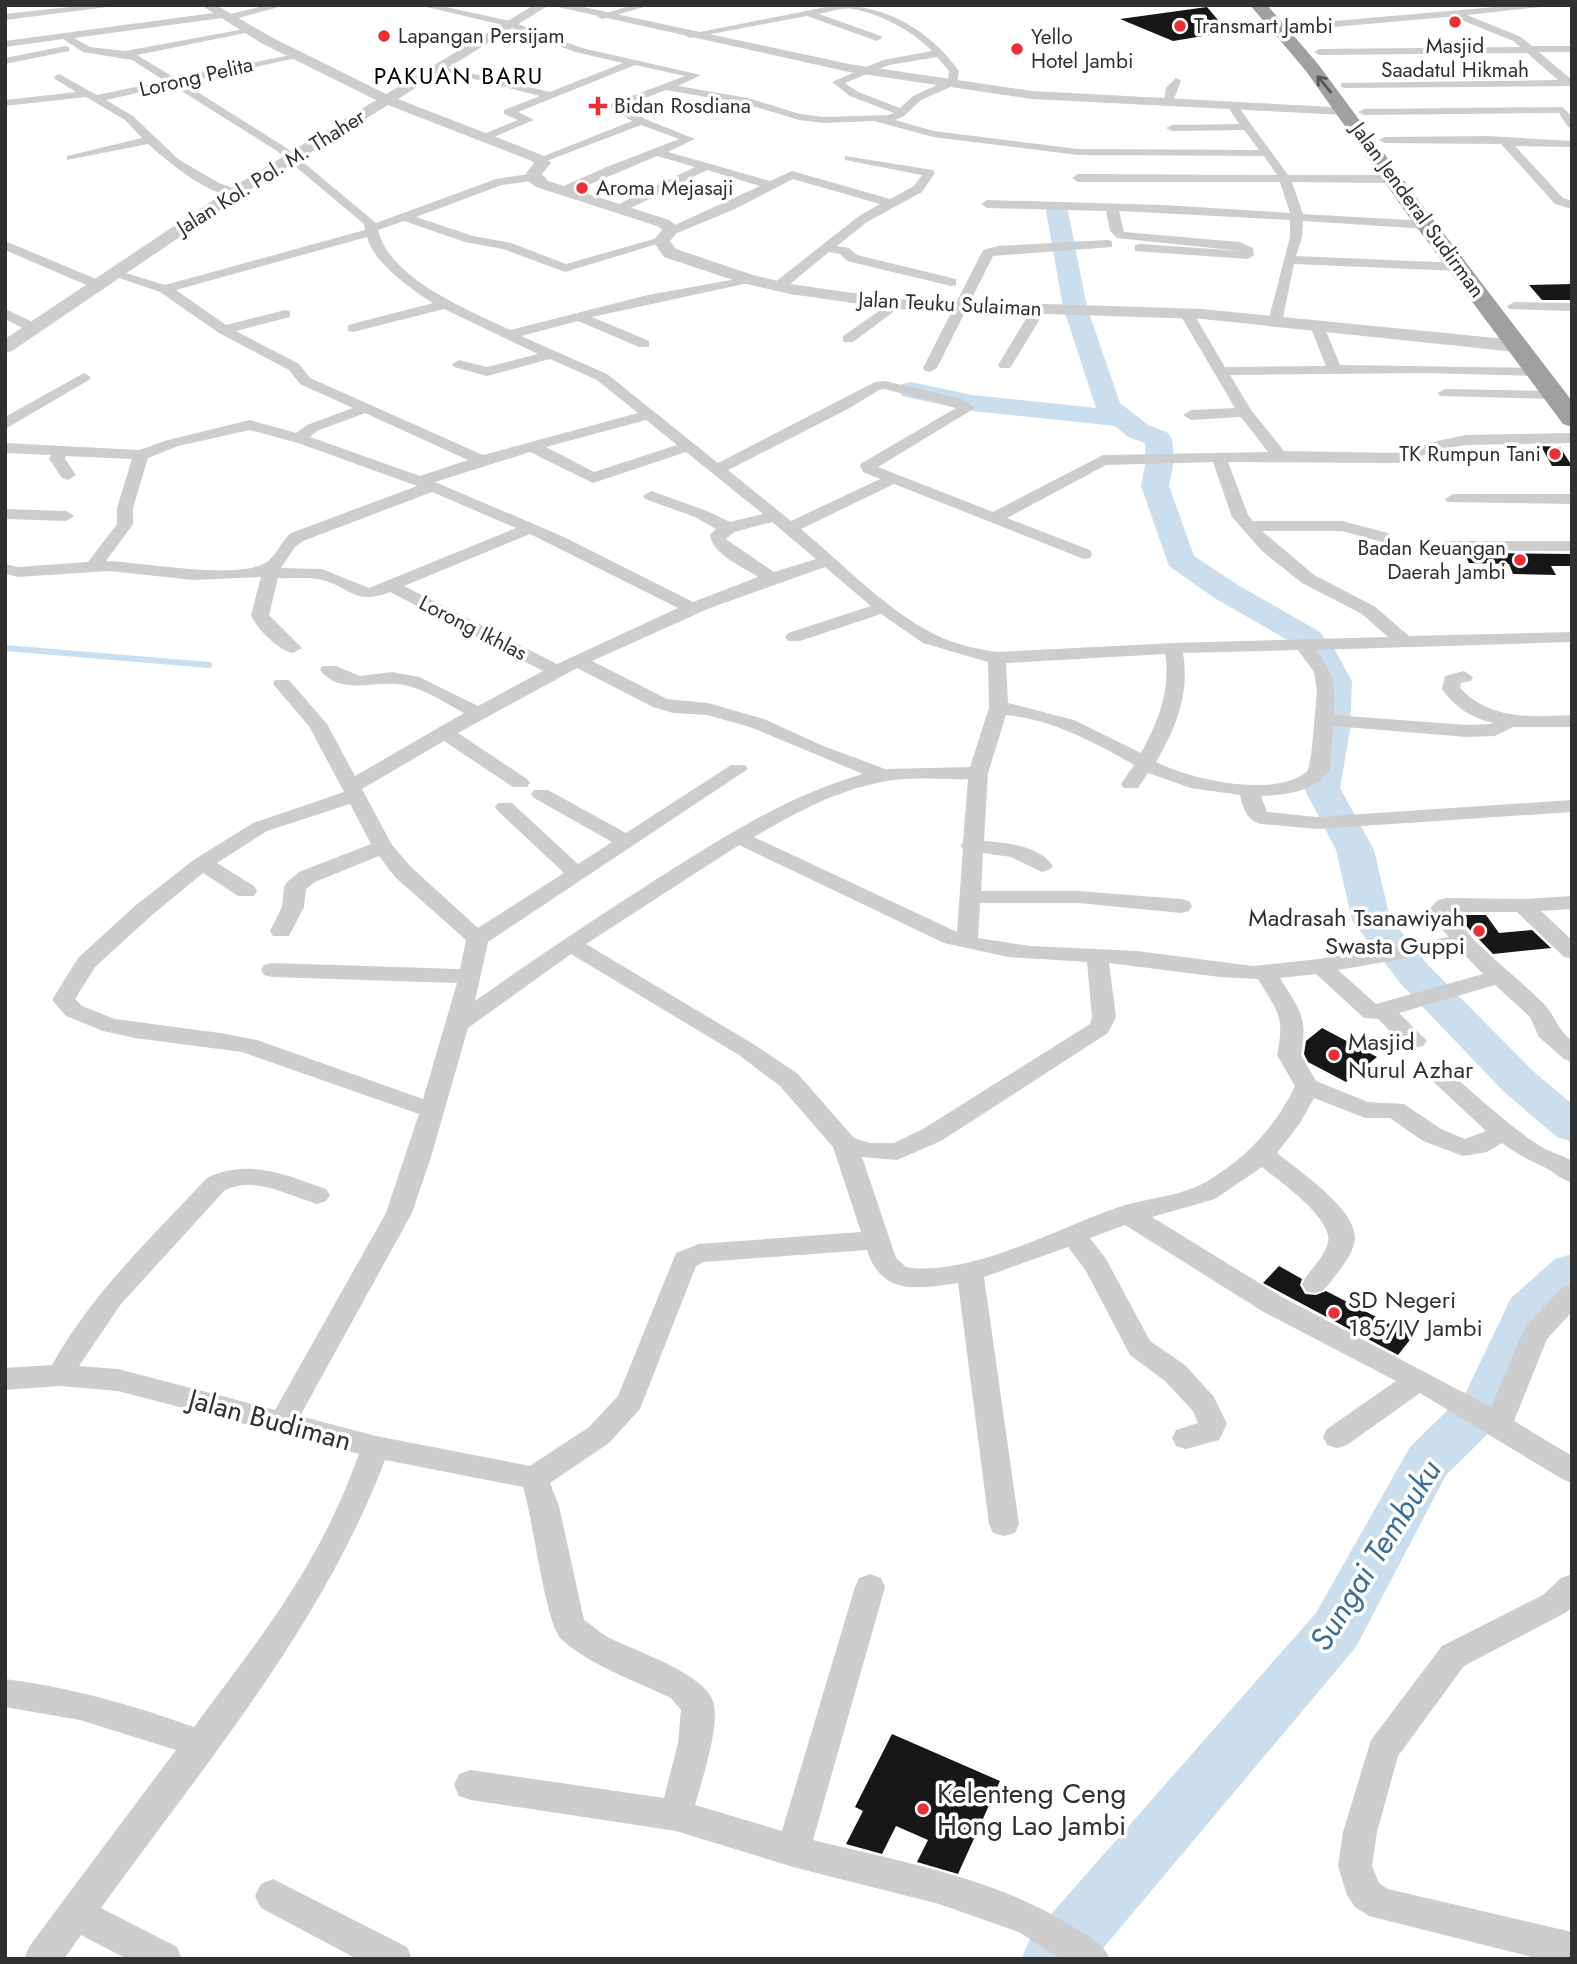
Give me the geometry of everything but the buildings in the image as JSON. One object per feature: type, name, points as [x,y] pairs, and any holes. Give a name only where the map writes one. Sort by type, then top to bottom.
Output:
[{"type":"highway","name":"Jalan Jenderal Sudirman","points":[[1258,5],[1284,32],[1345,111],[1387,152],[1392,179],[1494,280],[1514,306],[1563,388],[1572,419]]},
{"type":"highway","name":"Jalan Jenderal Sudirman","points":[[1276,5],[1300,27],[1345,85],[1464,274],[1516,346],[1538,372],[1563,388]]},
{"type":"highway","points":[[1464,274],[1494,280]]},
{"type":"street","points":[[13,26],[118,5]]},
{"type":"street","points":[[207,5],[250,31],[387,100],[540,160],[641,121]]},
{"type":"street","points":[[13,26],[63,35],[224,17],[281,5]]},
{"type":"street","points":[[423,5],[510,24],[579,50],[701,74],[615,106],[641,121],[690,139],[613,168],[563,191]]},
{"type":"street","name":"Jalan Kol. Pol. M. Thaher","points":[[7,344],[234,193],[543,5]]},
{"type":"street","points":[[555,5],[862,70],[1045,96],[1345,111]]},
{"type":"street","points":[[602,16],[646,5]]},
{"type":"street","points":[[690,35],[852,5],[907,26],[924,36],[956,74],[953,82],[917,99],[900,114],[878,119]]},
{"type":"street","points":[[1300,27],[1459,10],[1478,12],[1554,5]]},
{"type":"street","points":[[769,9],[788,16]]},
{"type":"street","points":[[1459,10],[1511,35],[1570,83]]},
{"type":"street","points":[[805,13],[877,38]]},
{"type":"street","points":[[5,44],[13,26]]},
{"type":"street","points":[[125,54],[250,31]]},
{"type":"street","points":[[63,35],[90,51],[125,54],[136,58],[291,157],[370,223],[375,245],[403,276],[445,304],[549,355],[602,377],[884,607],[929,639],[964,651],[998,658],[1173,648],[1572,637]]},
{"type":"street","points":[[5,61],[78,46]]},
{"type":"street","points":[[1319,52],[1455,52],[1572,48]]},
{"type":"street","points":[[1455,52],[1464,60]]},
{"type":"street","points":[[941,53],[901,58],[862,70],[838,81],[838,85],[900,114],[943,122]]},
{"type":"street","name":"Lorong Pelita","points":[[5,103],[90,96],[173,83],[297,55]]},
{"type":"street","points":[[485,137],[527,121],[508,112],[634,61]]},
{"type":"street","points":[[440,67],[550,95]]},
{"type":"street","points":[[1474,68],[1492,84]]},
{"type":"street","points":[[59,77],[130,118],[174,161],[215,186],[234,193]]},
{"type":"street","points":[[1167,103],[1176,81]]},
{"type":"street","points":[[1554,83],[1560,91],[1572,125]]},
{"type":"street","points":[[1345,85],[1570,83]]},
{"type":"street","points":[[664,87],[755,102],[808,119],[857,116],[933,134],[1078,152],[1264,149]]},
{"type":"street","points":[[1233,107],[1245,127],[1287,178],[1299,217],[1275,322]]},
{"type":"street","points":[[1364,112],[1567,110]]},
{"type":"street","points":[[1172,128],[1245,127]]},
{"type":"street","points":[[1387,152],[1488,139],[1572,144]]},
{"type":"street","points":[[71,158],[150,140]]},
{"type":"street","points":[[1505,142],[1559,201],[1572,205]]},
{"type":"street","points":[[657,152],[769,185]]},
{"type":"street","points":[[779,286],[863,219],[918,189],[929,173],[849,158]]},
{"type":"street","points":[[165,289],[372,230],[500,182],[535,177],[534,173],[542,163],[540,160]]},
{"type":"street","points":[[619,209],[704,167]]},
{"type":"street","points":[[769,169],[891,204]]},
{"type":"street","points":[[405,217],[470,239],[506,246],[565,268],[665,236],[792,175]]},
{"type":"street","name":"Jalan Teuku Sulaiman","points":[[535,177],[542,184],[663,223],[672,229],[665,236],[666,250],[675,255],[779,286],[895,304],[1186,313],[1516,346]]},
{"type":"street","points":[[1078,178],[1392,179]]},
{"type":"street","points":[[987,204],[1432,220]]},
{"type":"street","points":[[1112,208],[1116,231],[1121,235],[1239,246],[1247,248],[1248,255],[1140,248]]},
{"type":"street","points":[[930,368],[943,347],[988,253],[998,250],[1107,244]]},
{"type":"street","points":[[5,245],[96,284]]},
{"type":"street","points":[[828,248],[844,251],[852,258],[951,282]]},
{"type":"street","points":[[1288,260],[1464,274]]},
{"type":"street","points":[[112,273],[165,289],[224,330],[294,367],[299,376],[312,385],[482,460]]},
{"type":"street","points":[[508,335],[577,316],[748,278]]},
{"type":"street","points":[[353,328],[445,304]]},
{"type":"street","points":[[848,339],[895,304]]},
{"type":"street","points":[[1514,306],[1572,307]]},
{"type":"street","points":[[1005,365],[1039,309]]},
{"type":"street","points":[[5,313],[34,328]]},
{"type":"street","points":[[1186,313],[1245,412],[1280,456]]},
{"type":"street","points":[[224,330],[285,314]]},
{"type":"street","points":[[577,316],[644,344]]},
{"type":"street","points":[[1317,326],[1335,370]]},
{"type":"street","points":[[459,364],[487,372],[549,355]]},
{"type":"street","points":[[1221,371],[1538,372]]},
{"type":"street","points":[[5,424],[84,377]]},
{"type":"street","points":[[718,469],[843,406],[877,385],[967,407],[867,467],[892,480],[1084,554]]},
{"type":"street","points":[[1445,393],[1563,388]]},
{"type":"street","points":[[303,440],[302,435],[312,428],[366,408]]},
{"type":"street","points":[[1191,415],[1245,412]]},
{"type":"street","points":[[293,648],[262,622],[260,615],[272,571],[288,544],[297,537],[482,460],[648,415]]},
{"type":"street","points":[[5,448],[141,455],[173,443],[250,425],[303,440],[425,485],[530,528],[693,609]]},
{"type":"street","points":[[993,519],[1098,461],[1164,457],[1401,458],[1414,456],[1438,445],[1466,440],[1572,438]]},
{"type":"street","points":[[531,446],[593,478],[688,446]]},
{"type":"street","points":[[60,450],[57,459],[68,475]]},
{"type":"street","points":[[93,567],[125,524],[124,508],[141,455]]},
{"type":"street","points":[[1219,458],[1235,506],[1248,526],[1287,564],[1308,579],[1353,601],[1405,642]]},
{"type":"street","points":[[790,528],[892,480]]},
{"type":"street","points":[[651,496],[701,514],[728,528]]},
{"type":"street","points":[[1453,499],[1572,499]]},
{"type":"street","points":[[5,514],[66,516]]},
{"type":"street","points":[[771,578],[718,540],[718,535],[728,528],[775,516]]},
{"type":"street","points":[[1248,526],[1342,526],[1352,527],[1364,535],[1382,537]]},
{"type":"street","points":[[5,569],[18,572],[127,567],[148,572],[193,575],[272,571],[322,574],[365,594],[530,528]]},
{"type":"street","points":[[1449,545],[1572,546]]},
{"type":"street","points":[[432,1110],[323,1074],[280,1054],[237,1042],[108,1025],[75,1013],[68,1008],[64,1000],[86,963],[144,910],[202,863],[260,827],[353,791],[445,733],[577,661],[693,609],[771,578],[829,560]]},
{"type":"street","name":"Lorong Ikhlas","points":[[390,585],[556,671]]},
{"type":"street","points":[[794,637],[884,607]]},
{"type":"street","points":[[999,708],[1018,709],[1079,729],[1146,764],[1188,781],[1250,790],[1294,786],[1318,775],[1333,721],[1323,672],[1304,645]]},
{"type":"street","points":[[1131,784],[1146,764],[1170,717],[1176,659],[1173,648]]},
{"type":"street","points":[[967,942],[971,897],[971,846],[978,773],[999,708],[998,658]]},
{"type":"street","points":[[577,661],[660,703],[673,707],[708,709],[757,723],[814,749],[883,775]]},
{"type":"street","points":[[329,670],[354,681],[366,682],[391,677],[407,679],[480,714]]},
{"type":"street","points":[[1464,677],[1452,680],[1451,689],[1459,700],[1473,709],[1507,722],[1572,721]]},
{"type":"street","points":[[282,684],[317,724],[383,847],[403,872],[477,939]]},
{"type":"street","points":[[1333,721],[1467,731],[1495,730],[1507,722]]},
{"type":"street","points":[[445,733],[520,783]]},
{"type":"street","points":[[282,1423],[399,1213],[411,1185],[471,976],[477,939],[738,769]]},
{"type":"street","points":[[458,1024],[570,944],[738,837],[793,806],[830,789],[883,775],[978,773]]},
{"type":"street","points":[[1250,790],[1254,809],[1261,818],[1317,823],[1572,806]]},
{"type":"street","points":[[541,794],[626,841]]},
{"type":"street","points":[[505,807],[576,873]]},
{"type":"street","points":[[738,837],[951,938],[1023,951],[1140,958],[1219,971],[1266,972],[1322,967],[1389,953],[1466,942]]},
{"type":"street","points":[[971,846],[1021,853],[1035,859],[1042,866]]},
{"type":"street","points":[[281,932],[293,907],[295,887],[307,877],[383,847]]},
{"type":"street","points":[[202,863],[246,891]]},
{"type":"street","points":[[971,897],[1078,897],[1181,906]]},
{"type":"street","points":[[1572,902],[1523,906],[1441,906],[1441,914],[1499,977],[1541,1015],[1547,1032],[1572,1054]]},
{"type":"street","points":[[1523,906],[1572,952]]},
{"type":"street","points":[[570,944],[747,1050],[789,1080],[845,1144],[884,1263],[900,1275],[921,1278],[970,1273],[1126,1214],[1178,1204],[1206,1194],[1276,1141],[1300,1103],[1307,1086]]},
{"type":"street","points":[[845,1144],[870,1150],[897,1152],[932,1135],[1090,1037],[1100,1028],[1104,1017],[1097,955]]},
{"type":"street","points":[[1322,967],[1372,1013],[1499,977]]},
{"type":"street","points":[[272,970],[471,976]]},
{"type":"street","points":[[1266,972],[1290,1014],[1294,1028],[1289,1055],[1307,1086],[1365,1110],[1395,1110],[1432,1135],[1463,1148],[1478,1146],[1503,1132]]},
{"type":"street","points":[[1382,1010],[1415,1041]]},
{"type":"street","points":[[1435,1072],[1503,1132],[1532,1153],[1552,1160],[1572,1174]]},
{"type":"street","points":[[1262,1154],[1324,1207],[1339,1224],[1343,1235],[1339,1248],[1315,1284]]},
{"type":"street","points":[[60,1375],[78,1340],[123,1281],[216,1184],[230,1176],[245,1173],[317,1195]]},
{"type":"street","points":[[1126,1214],[1272,1304],[1457,1400],[1572,1471]]},
{"type":"street","points":[[1074,1235],[1097,1266],[1140,1348],[1175,1373],[1204,1405],[1213,1424],[1209,1432],[1186,1438]]},
{"type":"street","points":[[676,1815],[695,1744],[698,1705],[682,1688],[594,1644],[571,1628],[544,1506],[534,1478],[607,1431],[620,1417],[630,1401],[685,1260],[699,1253],[875,1240]]},
{"type":"street","points":[[970,1273],[1004,1524]]},
{"type":"street","points":[[1490,1422],[1535,1334],[1572,1295]]},
{"type":"street","name":"Jalan Budiman","points":[[5,1379],[60,1375],[118,1380],[376,1447],[534,1478]]},
{"type":"street","points":[[1336,1437],[1418,1380]]},
{"type":"street","points":[[42,1959],[271,1648],[311,1586],[351,1511],[376,1447]]},
{"type":"street","points":[[793,1850],[870,1587]]},
{"type":"street","points":[[1572,1587],[1554,1604],[1454,1656],[1383,1750],[1360,1832],[1355,1866],[1359,1883],[1367,1895],[1381,1904],[1572,1949]]},
{"type":"street","points":[[5,1693],[64,1701],[128,1717],[200,1744]]},
{"type":"street","points":[[471,1785],[676,1815],[793,1850],[939,1887],[1030,1919],[1085,1953]]},
{"type":"street","points":[[273,1896],[394,1959]]},
{"type":"street","points":[[75,1913],[164,1959]]},
{"type":"waterway","points":[[1057,211],[1075,307],[1108,406],[1138,431],[1158,439],[1160,460],[1155,486],[1180,560],[1227,592],[1309,639]]},
{"type":"waterway","points":[[911,390],[972,403],[1120,418]]},
{"type":"waterway","points":[[5,648],[209,665]]},
{"type":"waterway","points":[[1321,652],[1335,681],[1333,730],[1322,788],[1355,850],[1371,920],[1414,974],[1518,1081],[1572,1127]]},
{"type":"waterway","name":"Sungai Tembuku","points":[[1053,1959],[1336,1630],[1428,1461],[1486,1404],[1528,1310],[1572,1271]]},
{"type":"place","name":"Masjid Saadatul Hikmah","points":[[1455,22]]},
{"type":"place","name":"Transmart Jambi","points":[[1180,26]]},
{"type":"place","name":"Lapangan Persijam","points":[[384,36]]},
{"type":"place","name":"Yello Hotel Jambi","points":[[1017,49]]},
{"type":"place","name":"Bidan Rosdiana","points":[[598,106]]},
{"type":"place","name":"Aroma Mejasaji","points":[[582,188]]},
{"type":"place","name":"TK Rumpun Tani","points":[[1555,454]]},
{"type":"place","name":"Badan Keuangan Daerah Jambi","points":[[1520,560]]},
{"type":"place","name":"Madrasah Tsanawiyah Swasta Guppi","points":[[1479,931]]},
{"type":"place","name":"Masjid Nurul Azhar","points":[[1334,1055]]},
{"type":"place","name":"SD Negeri 185/IV Jambi","points":[[1334,1313]]},
{"type":"place","name":"Kelenteng Ceng Hong Lao Jambi","points":[[923,1809]]},
{"type":"district","name":"PAKUAN BARU","points":[[459,76]]}]
